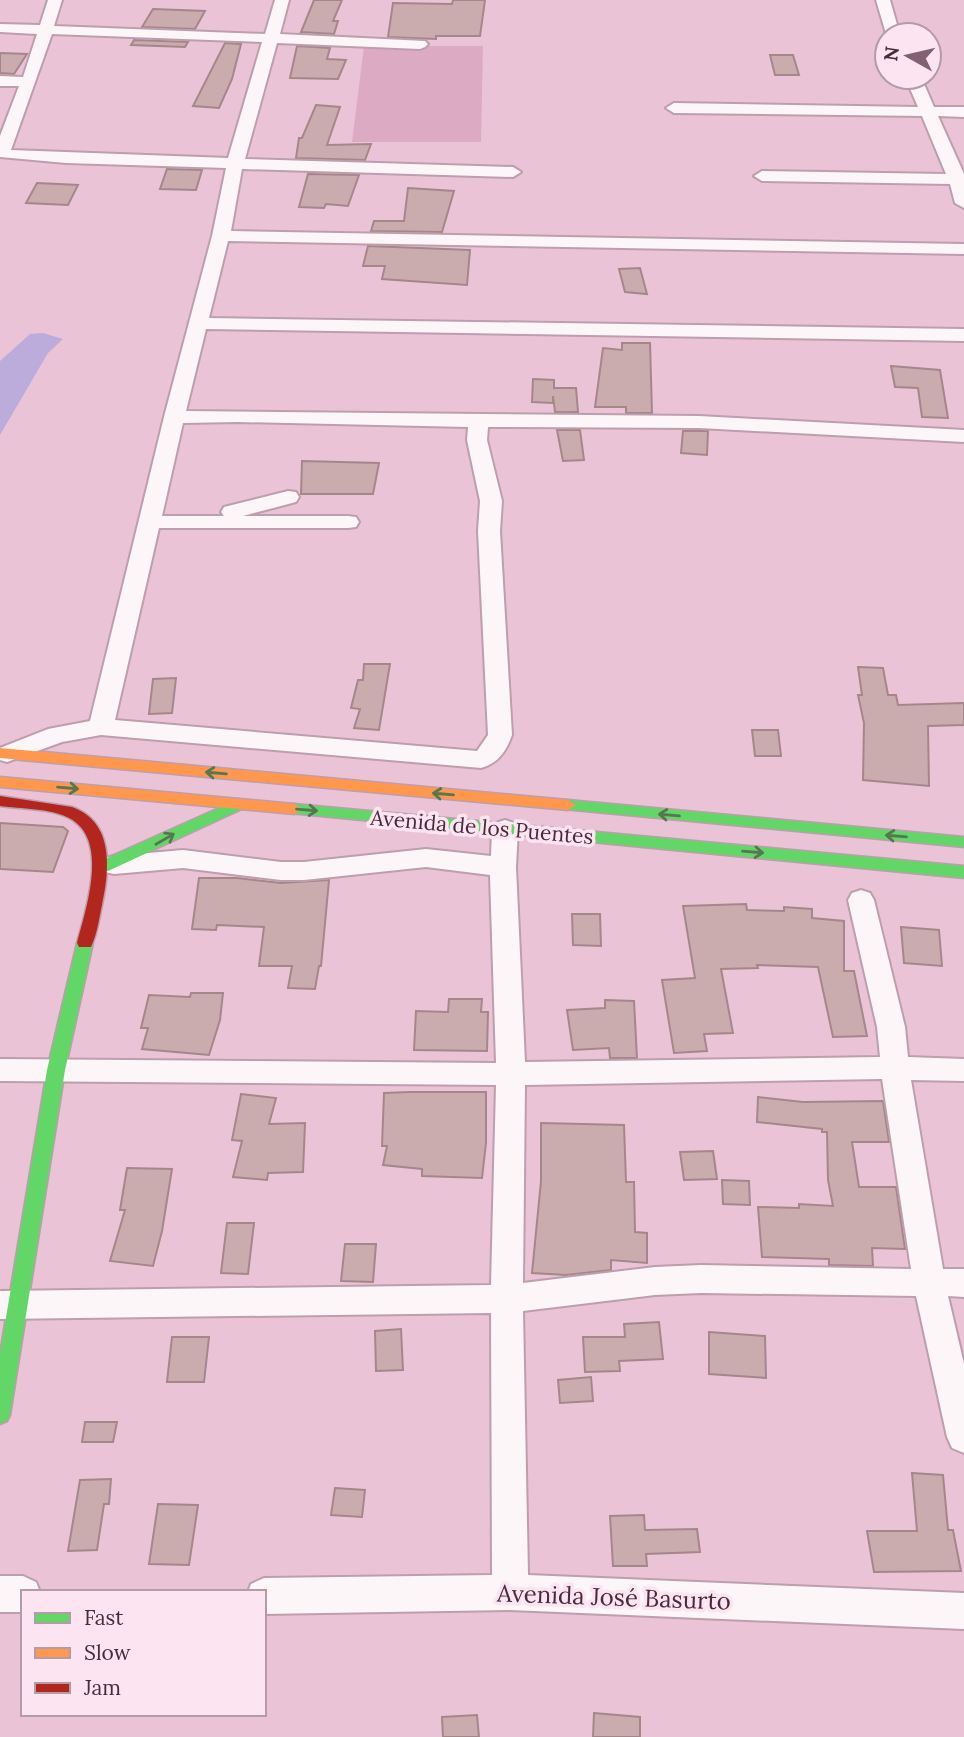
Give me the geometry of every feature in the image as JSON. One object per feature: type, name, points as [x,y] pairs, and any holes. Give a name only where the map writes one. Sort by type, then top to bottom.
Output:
[{"type":"main road","name":"Avenida de los Puentes","points":[[3,754],[964,842]]},
{"type":"main road","name":"Avenida de los Puentes","points":[[0,782],[964,872]]},
{"type":"main road","points":[[0,801],[72,813],[84,819],[92,828],[102,867],[9,1305],[0,1415]]},
{"type":"main road","points":[[102,867],[149,848],[187,827],[239,804]]},
{"type":"street","points":[[55,0],[29,82],[2,152],[10,155],[66,159],[513,172]]},
{"type":"street","points":[[101,727],[174,417],[221,236],[235,163],[282,0]]},
{"type":"street","points":[[883,0],[890,21]]},
{"type":"street","points":[[0,27],[420,44]]},
{"type":"street","points":[[0,81],[29,82]]},
{"type":"street","points":[[919,91],[960,179],[964,203]]},
{"type":"street","points":[[674,108],[964,112]]},
{"type":"street","points":[[762,176],[877,180],[960,179]]},
{"type":"street","points":[[221,236],[964,248]]},
{"type":"street","points":[[198,323],[964,335]]},
{"type":"street","points":[[174,417],[699,422],[964,436]]},
{"type":"street","points":[[3,754],[57,735],[101,727],[481,760],[493,750],[500,735],[489,531],[492,501],[477,440],[478,420]]},
{"type":"street","points":[[196,521],[288,497]]},
{"type":"street","points":[[149,522],[348,522]]},
{"type":"street","points":[[233,739],[245,746],[254,762],[255,777]]},
{"type":"street","points":[[505,829],[503,867],[512,1074],[507,1299],[510,1592]]},
{"type":"street","points":[[102,867],[183,859],[281,871],[304,871],[426,858],[503,867]]},
{"type":"street","points":[[861,900],[891,1027],[929,1282],[964,1437]]},
{"type":"street","points":[[0,1070],[512,1074],[895,1068],[964,1070]]},
{"type":"street","points":[[9,1305],[507,1299],[655,1281],[701,1279],[964,1283]]},
{"type":"street","name":"Avenida José Basurto","points":[[266,1596],[510,1592],[964,1611]]},
{"type":"street","points":[[0,1594],[21,1594]]},
{"type":"shaded area","points":[[364,46],[483,46],[481,142],[352,142]]},
{"type":"shaded area","points":[[43,333],[63,339],[48,353],[0,435],[0,361],[30,334]]},
{"type":"building","points":[[314,0],[342,0],[333,21],[338,21],[334,34],[301,32]]},
{"type":"building","points":[[453,0],[485,0],[480,36],[436,36],[436,39],[388,37],[393,3],[452,4]]},
{"type":"building","points":[[153,9],[205,11],[195,29],[142,27]]},
{"type":"building","points":[[134,40],[188,42],[185,47],[131,45]]},
{"type":"building","points":[[225,43],[241,44],[232,79],[219,108],[193,106]]},
{"type":"building","points":[[297,46],[330,48],[327,59],[346,60],[338,79],[290,78]]},
{"type":"building","points":[[0,53],[27,54],[14,74],[0,73]]},
{"type":"building","points":[[770,55],[793,55],[799,75],[775,75]]},
{"type":"building","points":[[316,105],[340,107],[327,145],[371,144],[365,160],[296,158],[299,138],[302,138]]},
{"type":"building","points":[[167,169],[202,170],[196,190],[160,189]]},
{"type":"building","points":[[308,174],[359,175],[348,206],[326,204],[324,208],[299,207]]},
{"type":"building","points":[[37,183],[78,185],[68,205],[26,203]]},
{"type":"building","points":[[408,188],[454,191],[442,232],[371,231],[374,221],[404,221]]},
{"type":"building","points":[[368,246],[470,250],[467,285],[382,279],[385,266],[363,266]]},
{"type":"building","points":[[640,268],[647,294],[625,292],[619,269]]},
{"type":"building","points":[[622,343],[650,343],[652,413],[626,413],[626,407],[595,407],[603,348],[622,350]]},
{"type":"building","points":[[891,366],[940,370],[948,418],[922,417],[918,388],[895,387]]},
{"type":"building","points":[[533,379],[554,380],[554,388],[576,388],[578,412],[555,412],[553,396],[553,403],[532,402]]},
{"type":"building","points":[[557,430],[580,430],[584,460],[563,461]]},
{"type":"building","points":[[683,431],[708,431],[707,455],[681,453]]},
{"type":"building","points":[[302,461],[379,463],[373,494],[301,494]]},
{"type":"building","points":[[364,664],[390,664],[379,730],[354,728],[360,709],[351,708],[358,680],[363,680]]},
{"type":"building","points":[[858,667],[883,668],[888,695],[896,695],[898,705],[964,703],[964,725],[928,726],[929,786],[863,780],[864,723],[858,695],[862,695]]},
{"type":"building","points":[[176,678],[172,713],[149,714],[153,679]]},
{"type":"building","points":[[752,730],[778,730],[781,756],[755,756]]},
{"type":"building","points":[[0,823],[63,827],[68,831],[53,872],[0,869]]},
{"type":"building","points":[[199,878],[237,878],[281,883],[329,880],[321,966],[315,989],[288,988],[292,966],[259,966],[264,927],[217,925],[216,930],[192,929]]},
{"type":"building","points":[[746,904],[747,910],[784,911],[784,907],[812,909],[812,918],[844,921],[844,971],[854,971],[867,1036],[833,1037],[818,967],[757,965],[758,968],[721,969],[733,1033],[704,1034],[707,1051],[674,1053],[662,980],[695,978],[683,906]]},
{"type":"building","points":[[572,914],[600,914],[601,946],[573,945]]},
{"type":"building","points":[[901,927],[939,930],[942,966],[904,963]]},
{"type":"building","points":[[191,993],[223,993],[220,1020],[209,1055],[142,1049],[148,1028],[141,1028],[149,995],[190,997]]},
{"type":"building","points":[[449,999],[482,999],[481,1012],[488,1012],[487,1051],[414,1050],[416,1011],[448,1012]]},
{"type":"building","points":[[605,1000],[634,1001],[637,1058],[610,1058],[609,1048],[573,1050],[567,1010],[605,1008]]},
{"type":"building","points":[[486,1092],[486,1143],[482,1178],[422,1176],[422,1169],[383,1165],[387,1146],[382,1146],[384,1093]]},
{"type":"building","points":[[241,1094],[276,1098],[269,1124],[305,1123],[303,1172],[268,1173],[267,1180],[233,1177],[242,1141],[232,1140]]},
{"type":"building","points":[[758,1097],[803,1102],[883,1101],[889,1142],[852,1142],[859,1187],[896,1187],[905,1249],[872,1248],[873,1266],[829,1265],[829,1259],[762,1257],[758,1207],[799,1208],[799,1204],[833,1206],[828,1180],[827,1132],[822,1132],[822,1129],[757,1122]]},
{"type":"building","points":[[541,1123],[624,1125],[626,1182],[634,1182],[635,1232],[647,1233],[647,1263],[611,1260],[611,1270],[566,1275],[532,1273],[541,1181]]},
{"type":"building","points":[[713,1151],[717,1179],[684,1180],[680,1152]]},
{"type":"building","points":[[127,1168],[172,1169],[162,1231],[153,1266],[110,1261],[125,1210],[120,1210]]},
{"type":"building","points":[[722,1180],[749,1181],[750,1205],[723,1204]]},
{"type":"building","points":[[227,1223],[254,1223],[248,1274],[221,1273]]},
{"type":"building","points":[[345,1244],[376,1244],[373,1282],[341,1281]]},
{"type":"building","points":[[659,1322],[663,1359],[619,1361],[620,1371],[585,1372],[583,1337],[625,1337],[624,1324]]},
{"type":"building","points":[[401,1329],[403,1370],[376,1371],[375,1331]]},
{"type":"building","points":[[709,1332],[765,1336],[766,1378],[709,1374]]},
{"type":"building","points":[[172,1337],[209,1337],[204,1382],[167,1382]]},
{"type":"building","points":[[591,1377],[593,1401],[560,1403],[558,1380]]},
{"type":"building","points":[[85,1422],[117,1422],[113,1442],[82,1442]]},
{"type":"building","points":[[912,1473],[943,1475],[948,1530],[953,1530],[961,1571],[874,1572],[867,1531],[917,1531]]},
{"type":"building","points":[[111,1479],[109,1504],[104,1504],[97,1550],[68,1551],[80,1480]]},
{"type":"building","points":[[335,1488],[365,1490],[362,1517],[331,1515]]},
{"type":"building","points":[[158,1504],[198,1505],[189,1565],[149,1564]]},
{"type":"building","points":[[644,1515],[645,1530],[697,1529],[700,1552],[646,1554],[647,1566],[613,1566],[610,1516]]},
{"type":"building","points":[[594,1713],[640,1717],[640,1737],[593,1737]]},
{"type":"building","points":[[477,1715],[479,1737],[443,1737],[442,1717]]},
{"type":"traffic: fast","points":[[102,867],[239,804]]},
{"type":"traffic: fast","points":[[568,805],[964,842]]},
{"type":"traffic: fast","points":[[294,809],[964,872]]},
{"type":"traffic: fast","points":[[0,1415],[56,1070],[85,943]]},
{"type":"traffic: slow","points":[[0,753],[568,805]]},
{"type":"traffic: slow","points":[[0,782],[294,809]]},
{"type":"traffic: jam","points":[[0,801],[48,807],[75,814],[88,824],[96,837],[100,873],[85,943]]}]
